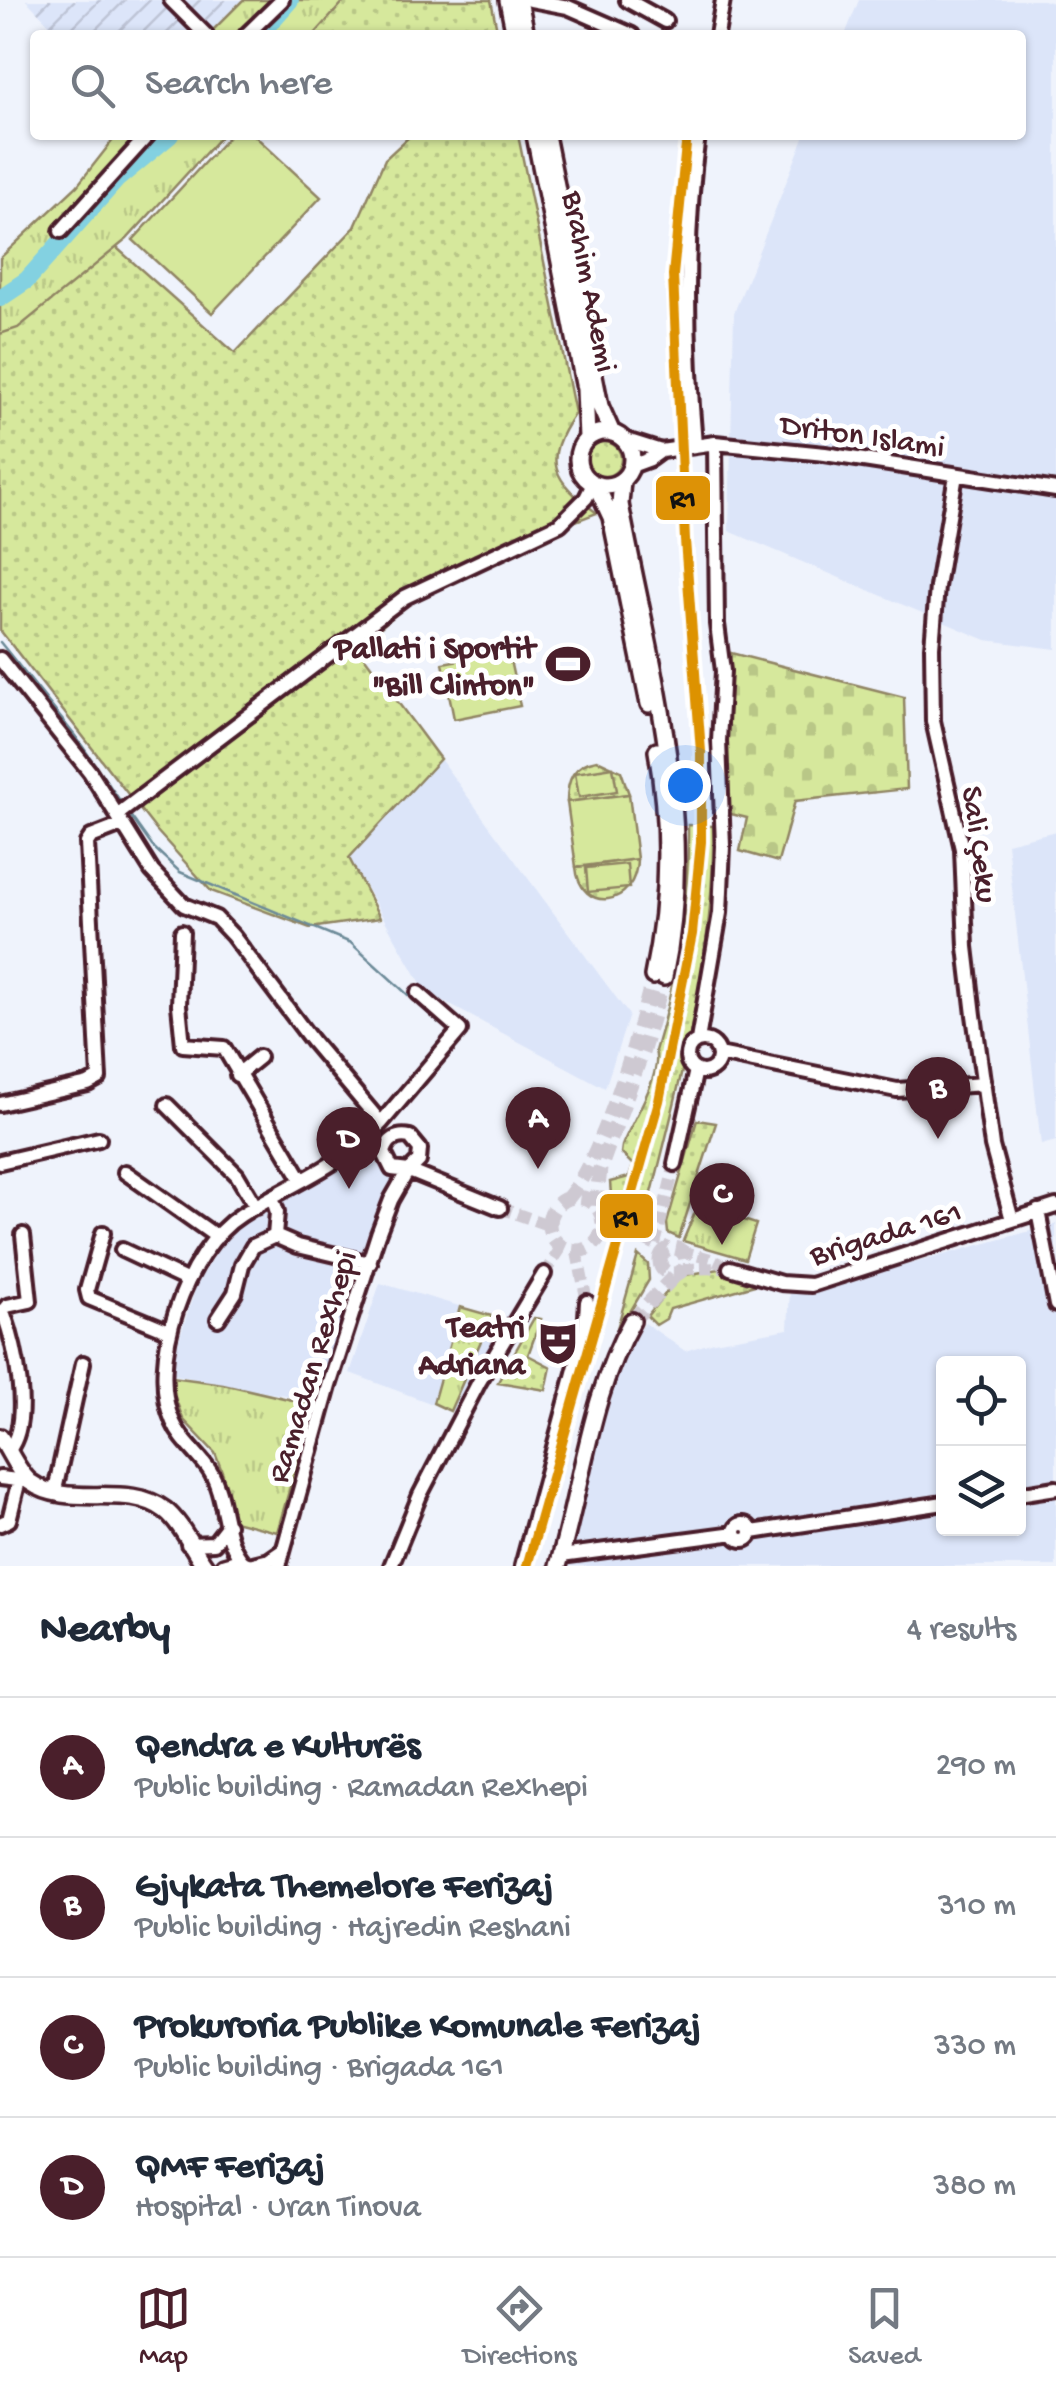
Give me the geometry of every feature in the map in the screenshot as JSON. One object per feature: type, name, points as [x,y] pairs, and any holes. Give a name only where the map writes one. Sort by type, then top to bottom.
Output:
[{"type":"main road","points":[[508,0],[514,30]]},
{"type":"main road","points":[[519,0],[525,30]]},
{"type":"main road","name":"Brahim Ademi","points":[[536,140],[585,389],[587,438],[578,450],[578,464],[584,477],[595,485],[611,518],[652,716],[664,796],[665,902],[658,976],[674,926],[678,874],[674,789],[620,504],[622,481]]},
{"type":"main road","name":"Brahim Ademi","points":[[547,140],[600,406],[630,450],[631,466]]},
{"type":"main road","points":[[587,438],[599,432],[618,436]]},
{"type":"main road","points":[[595,485],[609,486],[622,481],[631,466]]},
{"type":"main road","points":[[559,1561],[606,1380],[616,1348],[632,1321]]},
{"type":"main road","points":[[5,1444],[24,1481],[54,1490],[146,1500],[174,1518],[188,1544],[208,1565]]},
{"type":"main road","points":[[225,1565],[247,1565]]},
{"type":"street","points":[[172,0],[201,30]]},
{"type":"street","points":[[251,30],[282,0]]},
{"type":"street","points":[[530,0],[568,8],[622,30]]},
{"type":"street","points":[[627,0],[665,22]]},
{"type":"street","points":[[718,30],[723,0]]},
{"type":"street","points":[[61,231],[143,140]]},
{"type":"street","points":[[695,445],[688,205],[697,140]]},
{"type":"street","name":"Driton Islami","points":[[618,436],[661,451]]},
{"type":"street","points":[[675,1164],[696,1070],[687,1058],[690,1047],[698,1040],[720,913],[723,846],[719,740],[723,671],[717,624],[715,443]]},
{"type":"street","name":"Driton Islami","points":[[631,466],[661,451],[715,443],[794,450],[1056,490]]},
{"type":"street","name":"Sali Çeku","points":[[956,475],[937,587],[932,646],[933,722],[962,849],[966,947],[992,1146],[1012,1220]]},
{"type":"street","points":[[0,1104],[88,1084],[99,1078],[87,843],[91,837],[405,597],[560,524],[595,485]]},
{"type":"street","points":[[0,659],[122,815],[152,871],[184,905],[216,918],[233,936],[381,1123],[390,1144]]},
{"type":"street","points":[[182,932],[179,1004],[183,1045],[224,1048],[302,1180]]},
{"type":"street","points":[[284,1549],[270,1560],[247,1565],[236,1554],[214,1476],[172,1421],[164,1373],[169,1332],[188,1281],[217,1237],[238,1216],[354,1150],[460,1030],[418,993]]},
{"type":"street","points":[[698,1040],[714,1044],[719,1054]]},
{"type":"street","points":[[719,1054],[897,1090],[984,1084]]},
{"type":"street","points":[[696,1070],[712,1068],[719,1054]]},
{"type":"street","points":[[237,1074],[259,1058]]},
{"type":"street","points":[[167,1105],[237,1175],[256,1207]]},
{"type":"street","points":[[354,1150],[390,1144],[406,1136],[416,1142],[421,1153],[412,1168]]},
{"type":"street","points":[[0,1162],[99,1139]]},
{"type":"street","name":"Ramadan Rexhepi","points":[[390,1144],[391,1200]]},
{"type":"street","points":[[392,1169],[412,1168],[438,1184],[500,1208]]},
{"type":"street","name":"Ramadan Rexhepi","points":[[279,1566],[329,1386],[391,1200],[412,1168]]},
{"type":"street","points":[[125,1172],[217,1237]]},
{"type":"street","points":[[272,1197],[277,1212],[275,1236]]},
{"type":"street","name":"Brigada 161","points":[[730,1268],[781,1284],[810,1285],[1056,1206]]},
{"type":"street","points":[[1038,1212],[1056,1305]]},
{"type":"street","points":[[103,1233],[88,1298],[169,1332]]},
{"type":"street","points":[[5,1444],[19,1433],[20,1395],[12,1332],[3,1312],[8,1306],[30,1300],[23,1235]]},
{"type":"street","points":[[218,1319],[235,1293],[242,1265],[253,1246],[275,1236],[298,1246],[370,1263]]},
{"type":"street","points":[[122,1250],[188,1281]]},
{"type":"street","points":[[391,1566],[420,1495],[544,1274]]},
{"type":"street","points":[[522,1566],[585,1332],[587,1302]]},
{"type":"street","points":[[54,1490],[83,1363]]},
{"type":"street","points":[[0,1478],[24,1481],[0,1534]]},
{"type":"street","points":[[1026,1493],[1056,1488]]},
{"type":"street","points":[[559,1561],[735,1533],[744,1540],[752,1532],[936,1504]]},
{"type":"street","points":[[188,1544],[214,1544],[230,1530]]},
{"type":"street","points":[[225,1565],[230,1558],[230,1530]]},
{"type":"shaded area","points":[[26,0],[257,0],[228,30],[55,30]]},
{"type":"shaded area","points":[[859,0],[1043,0],[1056,4],[1056,649],[986,640],[729,531],[734,313],[803,140],[1026,140],[1026,30],[847,30]]},
{"type":"shaded area","points":[[440,759],[629,1015],[605,1088],[426,992],[349,858]]},
{"type":"shaded area","points":[[1056,831],[1056,1141],[1041,1145],[1007,843]]},
{"type":"shaded area","points":[[340,1157],[373,1161],[393,1175],[314,1399],[234,1388],[168,1373],[197,1284],[232,1228]]},
{"type":"shaded area","points":[[1056,1224],[1056,1566],[561,1566],[617,1359],[645,1323],[685,1351],[788,1329],[790,1290],[822,1288]]},
{"type":"shaded area","points":[[380,1283],[507,1320],[454,1412],[350,1373]]},
{"type":"green space","points":[[243,0],[345,0],[318,30],[213,30]]},
{"type":"green space","points":[[309,0],[491,0],[497,30],[282,30]]},
{"type":"green space","points":[[113,140],[217,140],[127,239],[18,328],[0,334],[0,258],[77,186]]},
{"type":"green space","points":[[225,140],[259,140],[321,197],[212,313],[133,240]]},
{"type":"green space","points":[[406,140],[519,140],[575,413],[558,445],[557,469],[570,490],[597,513],[484,556],[425,590],[357,647],[440,759],[349,858],[380,918],[310,928],[211,891],[156,830],[0,630],[0,316],[99,232],[235,353],[355,227],[385,159]]},
{"type":"green space","points":[[604,442],[616,447],[621,459],[616,471],[604,476],[592,471],[587,459],[592,447]]},
{"type":"green space","points":[[508,651],[520,706],[454,719],[443,663]]},
{"type":"green space","points":[[731,653],[904,697],[907,789],[795,801],[778,862],[740,851],[747,818],[727,813],[724,708]]},
{"type":"green space","points":[[597,760],[621,771],[629,794],[567,802],[573,774],[582,765]]},
{"type":"green space","points":[[613,767],[617,791],[579,797],[575,773]]},
{"type":"green space","points":[[629,794],[637,859],[576,867],[567,802]]},
{"type":"green space","points":[[688,825],[713,826],[708,927],[681,1077],[644,1225],[638,1227],[612,1207],[610,1182],[629,1177],[633,1165],[621,1153],[622,1146],[654,1073],[655,1051],[680,940]]},
{"type":"green space","points":[[637,859],[628,887],[608,899],[587,893],[576,867]]},
{"type":"green space","points":[[627,864],[629,888],[588,892],[586,868]]},
{"type":"green space","points":[[697,1120],[716,1123],[679,1238],[668,1233],[667,1223]]},
{"type":"green space","points":[[698,1205],[756,1224],[745,1259],[683,1241]]},
{"type":"green space","points":[[638,1255],[648,1264],[649,1280],[614,1339]]},
{"type":"green space","points":[[719,1269],[758,1284],[670,1309],[666,1319],[656,1325],[647,1316],[680,1276]]},
{"type":"green space","points":[[460,1307],[492,1316],[450,1411],[433,1403]]},
{"type":"green space","points":[[534,1318],[541,1319],[528,1355],[551,1367],[546,1390],[498,1382]]},
{"type":"green space","points":[[172,1377],[314,1405],[277,1532],[215,1516],[223,1474],[215,1453],[183,1419]]},
{"type":"waterway","points":[[263,30],[290,0]]},
{"type":"waterway","points":[[0,298],[27,280],[117,179],[164,140]]},
{"type":"waterway","points":[[0,642],[76,737],[123,805]]},
{"type":"waterway","points":[[127,811],[152,846],[180,872],[351,943],[440,1024]]},
{"type":"tunnel","points":[[568,1198],[607,1125],[653,976]]},
{"type":"tunnel","points":[[596,1206],[600,1169],[643,1050],[664,977]]},
{"type":"tunnel","points":[[655,1244],[675,1164]]},
{"type":"tunnel","points":[[576,1197],[595,1205],[603,1224],[595,1243],[576,1251],[557,1243],[549,1224],[557,1205],[576,1197]]},
{"type":"tunnel","points":[[500,1208],[548,1225]]},
{"type":"tunnel","points":[[601,1215],[667,1249]]},
{"type":"tunnel","points":[[544,1274],[561,1248]]},
{"type":"tunnel","points":[[673,1248],[682,1252],[686,1261],[682,1270],[673,1274],[664,1270],[660,1261],[664,1252],[673,1248]]},
{"type":"tunnel","points":[[681,1251],[730,1268]]},
{"type":"tunnel","points":[[577,1252],[587,1302]]},
{"type":"tunnel","points":[[683,1269],[722,1268]]},
{"type":"tunnel","points":[[632,1321],[678,1272]]},
{"type":"transit line","name":"R1","points":[[527,1566],[659,1101],[692,934],[701,842],[701,752],[685,540],[673,275],[686,140]]},
{"type":"place","name":"Pallati i Sportit \"Bill Clinton\"","points":[[568,664]]},
{"type":"place","name":"Gjykata Themelore Ferizaj","points":[[938,1139]]},
{"type":"place","name":"Qendra e Kulturës","points":[[538,1169]]},
{"type":"place","name":"QMF Ferizaj","points":[[349,1189]]},
{"type":"place","name":"Prokuroria Publike Komunale Ferizaj","points":[[722,1245]]},
{"type":"place","name":"Teatri Adriana","points":[[558,1343]]}]
